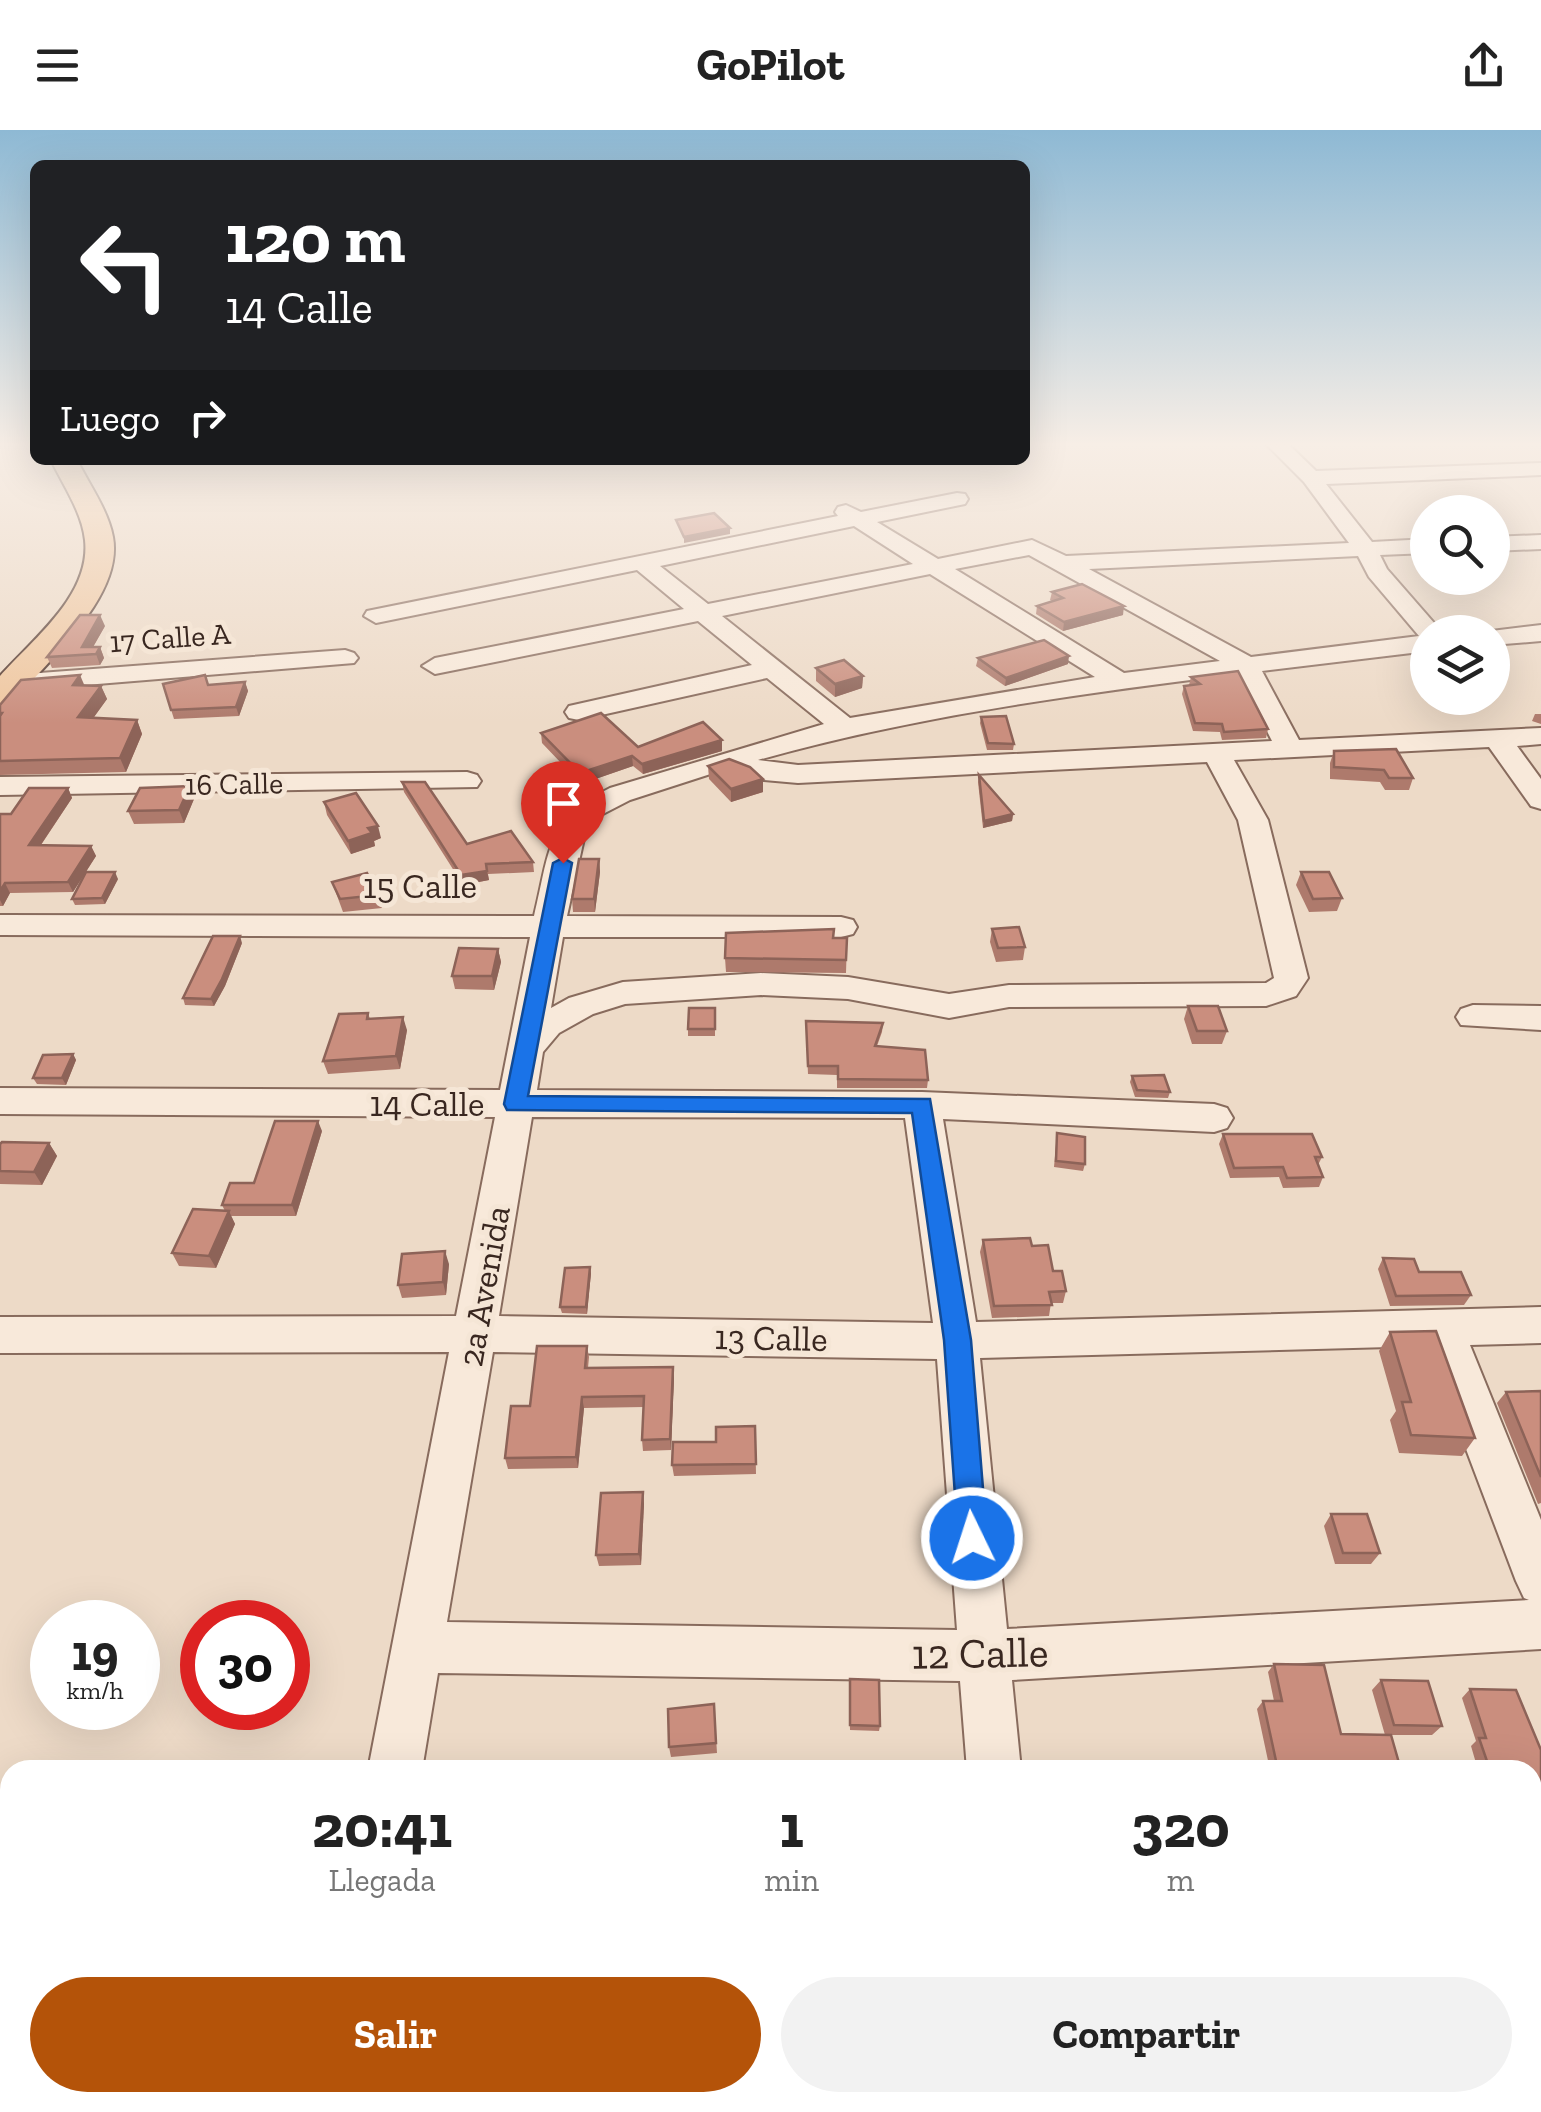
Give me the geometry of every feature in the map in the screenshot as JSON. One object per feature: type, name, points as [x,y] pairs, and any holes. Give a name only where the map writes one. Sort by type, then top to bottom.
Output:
[{"type":"main road","points":[[4,688],[89,592],[99,571],[98,537]]},
{"type":"street","points":[[376,616],[766,537]]},
{"type":"street","points":[[888,537],[1119,681]]},
{"type":"street","points":[[1358,537],[1377,572],[1414,615]]},
{"type":"street","points":[[1510,543],[1541,542]]},
{"type":"street","points":[[436,666],[1019,547],[1045,551],[1246,665],[1289,747]]},
{"type":"street","points":[[1066,563],[1410,547]]},
{"type":"street","points":[[643,564],[844,727]]},
{"type":"street","points":[[1510,636],[1541,634]]},
{"type":"street","points":[[729,758],[844,727],[1119,681],[1410,645]]},
{"type":"street","name":"17 Calle A","points":[[4,688],[345,658]]},
{"type":"street","points":[[579,712],[771,669]]},
{"type":"street","points":[[729,758],[764,771],[798,774],[1541,736]]},
{"type":"street","points":[[1497,738],[1541,800]]},
{"type":"street","points":[[525,1050],[547,1025],[581,1006],[623,993],[668,988],[761,984],[848,988],[949,1006],[1009,996],[1278,992],[1288,986],[1291,978],[1253,820],[1215,751]]},
{"type":"street","name":"2a Avenida","points":[[398,1760],[548,926],[570,832],[589,810],[620,794],[729,758]]},
{"type":"street","name":"16 Calle","points":[[0,786],[467,781]]},
{"type":"street","name":"15 Calle","points":[[0,925],[841,927]]},
{"type":"street","points":[[1473,1017],[1541,1018]]},
{"type":"street","name":"14 Calle","points":[[0,1101],[922,1105],[1214,1118]]},
{"type":"street","points":[[922,1105],[958,1340],[993,1760]]},
{"type":"street","name":"13 Calle","points":[[0,1335],[476,1334],[958,1340],[1541,1325]]},
{"type":"street","points":[[1441,1326],[1541,1582]]},
{"type":"street","name":"12 Calle","points":[[418,1647],[982,1656],[1541,1624]]},
{"type":"building","points":[[1082,584],[1124,606],[1064,622],[1037,606],[1063,598],[1052,592]]},
{"type":"building","points":[[80,615],[100,615],[82,647],[100,647],[96,654],[47,657]]},
{"type":"building","points":[[1044,640],[1069,656],[1006,678],[978,658]]},
{"type":"building","points":[[844,660],[863,676],[835,684],[816,668]]},
{"type":"building","points":[[1238,671],[1268,729],[1224,732],[1222,724],[1195,723],[1184,686],[1200,684],[1191,677]]},
{"type":"building","points":[[80,675],[73,685],[101,686],[78,717],[137,720],[120,758],[0,761],[0,705],[21,680]]},
{"type":"building","points":[[205,675],[208,685],[245,682],[236,707],[171,710],[163,684]]},
{"type":"building","points":[[601,713],[638,747],[703,722],[722,740],[642,764],[632,756],[580,773],[541,733]]},
{"type":"building","points":[[1006,716],[1014,744],[988,743],[981,717]]},
{"type":"building","points":[[1396,749],[1413,778],[1389,778],[1384,770],[1334,767],[1334,751]]},
{"type":"building","points":[[729,759],[750,767],[763,779],[731,789],[708,766]]},
{"type":"building","points":[[979,775],[1013,814],[984,821]]},
{"type":"building","points":[[402,782],[425,782],[467,844],[511,831],[533,862],[486,864],[487,871],[461,875]]},
{"type":"building","points":[[190,786],[179,810],[128,811],[140,788]]},
{"type":"building","points":[[29,788],[68,788],[29,845],[91,846],[68,882],[5,883],[0,891],[0,814],[11,814]]},
{"type":"building","points":[[356,793],[378,826],[368,828],[372,833],[348,841],[324,802]]},
{"type":"building","points":[[579,859],[599,859],[594,899],[572,899]]},
{"type":"building","points":[[86,872],[115,872],[102,898],[72,899]]},
{"type":"building","points":[[1301,872],[1329,872],[1342,898],[1313,899]]},
{"type":"building","points":[[367,873],[378,895],[340,899],[332,882]]},
{"type":"building","points":[[1019,927],[1025,947],[998,948],[992,929]]},
{"type":"building","points":[[834,929],[833,938],[847,938],[846,960],[725,958],[726,933]]},
{"type":"building","points":[[213,936],[240,936],[211,999],[183,998]]},
{"type":"building","points":[[459,948],[498,949],[492,976],[452,976]]},
{"type":"building","points":[[1188,1006],[1218,1006],[1227,1031],[1197,1031]]},
{"type":"building","points":[[689,1008],[715,1008],[715,1029],[688,1029]]},
{"type":"building","points":[[368,1013],[367,1019],[403,1017],[396,1056],[323,1061],[339,1014]]},
{"type":"building","points":[[806,1021],[883,1023],[875,1046],[925,1050],[928,1080],[838,1079],[838,1066],[808,1066]]},
{"type":"building","points":[[73,1054],[62,1078],[33,1078],[43,1055]]},
{"type":"building","points":[[1164,1075],[1170,1092],[1137,1090],[1132,1076]]},
{"type":"building","points":[[275,1121],[318,1121],[292,1205],[222,1205],[230,1183],[254,1183]]},
{"type":"building","points":[[1057,1133],[1085,1137],[1085,1164],[1056,1161]]},
{"type":"building","points":[[1223,1134],[1312,1134],[1322,1157],[1315,1157],[1323,1177],[1287,1178],[1283,1167],[1234,1168]]},
{"type":"building","points":[[2,1142],[49,1143],[34,1172],[0,1171]]},
{"type":"building","points":[[193,1209],[229,1211],[209,1256],[172,1253]]},
{"type":"building","points":[[1030,1238],[1032,1246],[1048,1245],[1053,1271],[1062,1271],[1066,1291],[1049,1292],[1052,1305],[994,1306],[983,1240]]},
{"type":"building","points":[[445,1251],[443,1282],[398,1285],[402,1254]]},
{"type":"building","points":[[1383,1258],[1414,1259],[1419,1272],[1461,1272],[1471,1295],[1396,1296]]},
{"type":"building","points":[[590,1267],[586,1307],[560,1307],[565,1268]]},
{"type":"building","points":[[1436,1331],[1475,1438],[1411,1435],[1402,1402],[1411,1402],[1390,1332]]},
{"type":"building","points":[[537,1346],[587,1346],[585,1368],[673,1367],[670,1439],[642,1440],[644,1396],[582,1397],[576,1457],[505,1458],[511,1406],[530,1406]]},
{"type":"building","points":[[1541,1391],[1541,1477],[1506,1392]]},
{"type":"building","points":[[755,1426],[756,1464],[672,1465],[673,1442],[716,1442],[716,1427]]},
{"type":"building","points":[[643,1492],[639,1554],[596,1555],[601,1493]]},
{"type":"building","points":[[1331,1514],[1367,1514],[1380,1553],[1343,1553]]},
{"type":"building","points":[[1274,1664],[1324,1665],[1341,1734],[1391,1735],[1398,1760],[1276,1760],[1263,1701],[1282,1701]]},
{"type":"building","points":[[850,1679],[879,1680],[880,1726],[850,1725]]},
{"type":"building","points":[[1381,1680],[1428,1681],[1442,1726],[1394,1725]]},
{"type":"building","points":[[1470,1689],[1516,1690],[1541,1750],[1541,1760],[1487,1760],[1479,1738],[1486,1738]]},
{"type":"building","points":[[714,1704],[716,1743],[669,1747],[668,1709]]},
{"type":"route","points":[[563,863],[515,1104],[922,1105],[958,1340],[972,1538]]}]
